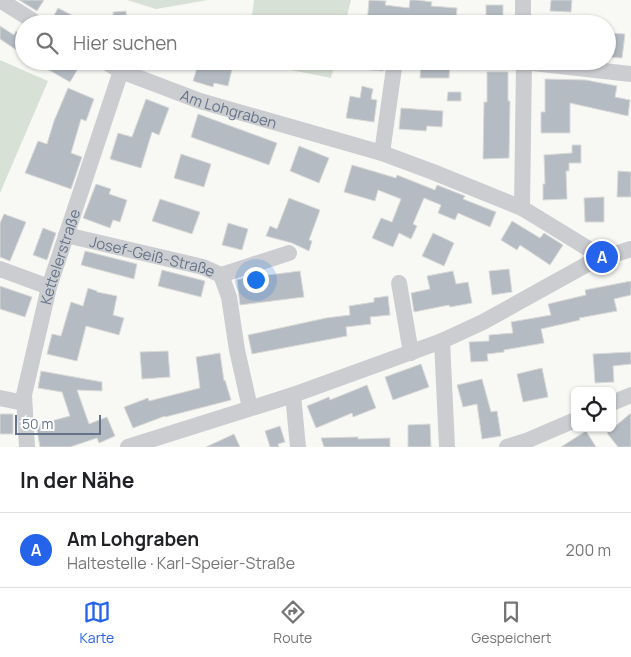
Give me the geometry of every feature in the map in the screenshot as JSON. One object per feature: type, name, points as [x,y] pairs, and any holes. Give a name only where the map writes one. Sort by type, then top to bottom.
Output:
[{"type":"street","points":[[0,0],[24,15]]},
{"type":"street","points":[[523,0],[523,15]]},
{"type":"street","points":[[382,153],[394,70]]},
{"type":"street","points":[[522,208],[524,70]]},
{"type":"street","points":[[598,70],[631,74]]},
{"type":"street","name":"Am Lohgraben","points":[[121,71],[200,101],[382,153],[522,208],[602,257]]},
{"type":"street","name":"Kettelerstraße","points":[[27,447],[24,403],[49,287],[121,71]]},
{"type":"street","name":"Josef-Geiß-Straße","points":[[66,235],[203,267],[221,275],[229,296],[237,350],[250,408]]},
{"type":"street","points":[[128,447],[292,395],[442,341],[483,322],[602,257],[631,250]]},
{"type":"street","points":[[221,275],[289,254]]},
{"type":"street","points":[[0,270],[49,287]]},
{"type":"street","points":[[399,283],[410,353]]},
{"type":"street","points":[[442,341],[447,447]]},
{"type":"street","points":[[292,395],[298,447]]},
{"type":"street","points":[[0,398],[24,403]]},
{"type":"street","points":[[507,447],[571,422]]},
{"type":"shaded area","points":[[127,0],[208,0],[156,9]]},
{"type":"shaded area","points":[[254,0],[351,0],[347,15],[252,15]]},
{"type":"shaded area","points":[[0,60],[15,67],[15,70],[23,70],[48,81],[0,193]]},
{"type":"shaded area","points":[[291,70],[333,70],[331,78]]},
{"type":"building","points":[[19,0],[44,0],[37,11]]},
{"type":"building","points":[[369,0],[386,1],[385,5],[409,8],[410,0],[417,0],[432,2],[431,6],[457,8],[457,15],[368,15]]},
{"type":"building","points":[[551,0],[572,0],[571,12],[550,11]]},
{"type":"building","points":[[486,5],[503,5],[503,15],[486,15]]},
{"type":"building","points":[[58,8],[72,15],[54,15]]},
{"type":"building","points":[[126,11],[126,15],[113,15],[113,12]]},
{"type":"building","points":[[0,26],[14,35],[15,33],[15,49],[0,39]]},
{"type":"building","points":[[616,34],[625,34],[622,58],[616,58]]},
{"type":"building","points":[[49,70],[77,70],[70,82]]},
{"type":"building","points":[[196,70],[232,70],[228,86],[214,83],[213,87],[193,81]]},
{"type":"building","points":[[420,70],[449,70],[449,78],[420,78]]},
{"type":"building","points":[[487,72],[508,72],[508,101],[510,101],[509,158],[483,159],[484,102],[487,102]]},
{"type":"building","points":[[545,79],[586,80],[617,86],[615,97],[630,100],[628,116],[570,103],[570,133],[541,133],[541,112],[545,112]]},
{"type":"building","points":[[362,86],[373,89],[371,99],[377,100],[374,122],[346,118],[350,96],[360,98]]},
{"type":"building","points":[[68,88],[94,99],[86,121],[81,119],[71,153],[82,157],[71,189],[25,173],[38,141],[47,144],[54,121]]},
{"type":"building","points":[[448,92],[461,92],[461,101],[447,101]]},
{"type":"building","points":[[146,99],[169,108],[159,135],[152,132],[141,168],[110,159],[118,133],[132,137]]},
{"type":"building","points":[[401,108],[443,111],[442,127],[427,126],[426,131],[399,129]]},
{"type":"building","points":[[198,114],[277,143],[269,165],[191,137]]},
{"type":"building","points":[[572,145],[581,145],[581,163],[569,163],[569,171],[566,171],[567,199],[543,200],[543,184],[545,184],[544,155],[572,153]]},
{"type":"building","points":[[299,146],[329,158],[319,183],[290,171]]},
{"type":"building","points":[[181,154],[211,164],[204,187],[174,178]]},
{"type":"building","points":[[352,165],[396,178],[397,175],[435,190],[437,185],[465,196],[463,199],[496,212],[490,227],[458,213],[455,220],[438,213],[441,205],[424,198],[413,224],[417,226],[411,239],[399,233],[393,247],[372,238],[381,218],[392,222],[401,199],[378,190],[375,201],[344,192]]},
{"type":"building","points":[[618,171],[631,172],[631,197],[617,197]]},
{"type":"building","points":[[96,184],[111,189],[109,194],[127,200],[120,222],[113,220],[110,228],[83,218]]},
{"type":"building","points":[[604,197],[604,222],[585,222],[584,198]]},
{"type":"building","points":[[289,198],[320,210],[309,240],[312,241],[309,251],[292,243],[266,236],[270,226],[277,229]]},
{"type":"building","points":[[160,199],[200,212],[192,234],[152,221]]},
{"type":"building","points":[[4,214],[26,222],[10,261],[0,257],[0,223]]},
{"type":"building","points":[[512,221],[540,238],[544,233],[563,245],[550,265],[520,245],[517,250],[501,240]]},
{"type":"building","points":[[228,223],[248,229],[242,250],[222,245]]},
{"type":"building","points":[[43,228],[56,233],[47,260],[33,255]]},
{"type":"building","points":[[433,233],[454,243],[444,266],[422,256]]},
{"type":"building","points":[[85,251],[137,264],[134,279],[81,265]]},
{"type":"building","points":[[509,269],[512,292],[492,295],[489,271]]},
{"type":"building","points":[[162,270],[205,281],[201,297],[158,286]]},
{"type":"building","points":[[300,271],[304,297],[240,305],[237,280]]},
{"type":"building","points":[[453,271],[456,284],[468,282],[472,303],[450,307],[449,305],[414,312],[411,293],[430,289],[427,276]]},
{"type":"building","points":[[631,281],[631,295],[614,299],[617,311],[579,318],[580,320],[541,329],[544,343],[487,354],[488,361],[471,362],[469,342],[489,341],[489,335],[513,333],[511,322],[551,315],[548,304],[586,295],[585,290]]},
{"type":"building","points":[[0,286],[32,297],[25,317],[0,309]]},
{"type":"building","points":[[88,288],[117,296],[113,315],[124,318],[119,335],[86,326],[77,361],[47,354],[52,334],[61,336],[71,302],[83,306]]},
{"type":"building","points":[[388,296],[390,315],[370,317],[371,324],[346,327],[347,336],[252,354],[248,335],[326,318],[350,315],[349,306],[374,302],[374,298]]},
{"type":"building","points":[[168,351],[170,377],[142,379],[140,352]]},
{"type":"building","points":[[631,352],[631,364],[613,366],[614,382],[595,383],[593,354]]},
{"type":"building","points":[[220,353],[224,381],[231,400],[165,416],[133,428],[124,407],[148,398],[149,401],[200,388],[196,357]]},
{"type":"building","points":[[421,364],[429,387],[393,400],[385,377]]},
{"type":"building","points":[[542,368],[548,397],[523,402],[517,374]]},
{"type":"building","points":[[41,371],[102,382],[102,391],[77,390],[89,424],[107,417],[115,436],[99,443],[97,438],[70,447],[40,447],[36,425],[70,416],[62,392],[38,388]]},
{"type":"building","points":[[482,379],[491,412],[497,411],[501,436],[482,439],[477,404],[463,407],[457,385]]},
{"type":"building","points":[[367,385],[376,408],[353,417],[352,413],[316,428],[307,406],[329,397],[330,400]]},
{"type":"building","points":[[631,413],[631,447],[618,447],[607,433],[616,432],[616,426]]},
{"type":"building","points":[[0,414],[13,414],[13,434],[0,434]]},
{"type":"building","points":[[430,424],[431,447],[408,447],[408,425]]},
{"type":"building","points":[[280,426],[285,442],[278,444],[279,447],[270,447],[265,431]]},
{"type":"building","points":[[587,432],[596,447],[561,447]]},
{"type":"building","points":[[234,434],[240,447],[206,447]]},
{"type":"building","points":[[358,437],[358,439],[390,438],[390,447],[324,447],[321,438]]},
{"type":"place","name":"Am Lohgraben","points":[[602,257]]}]
